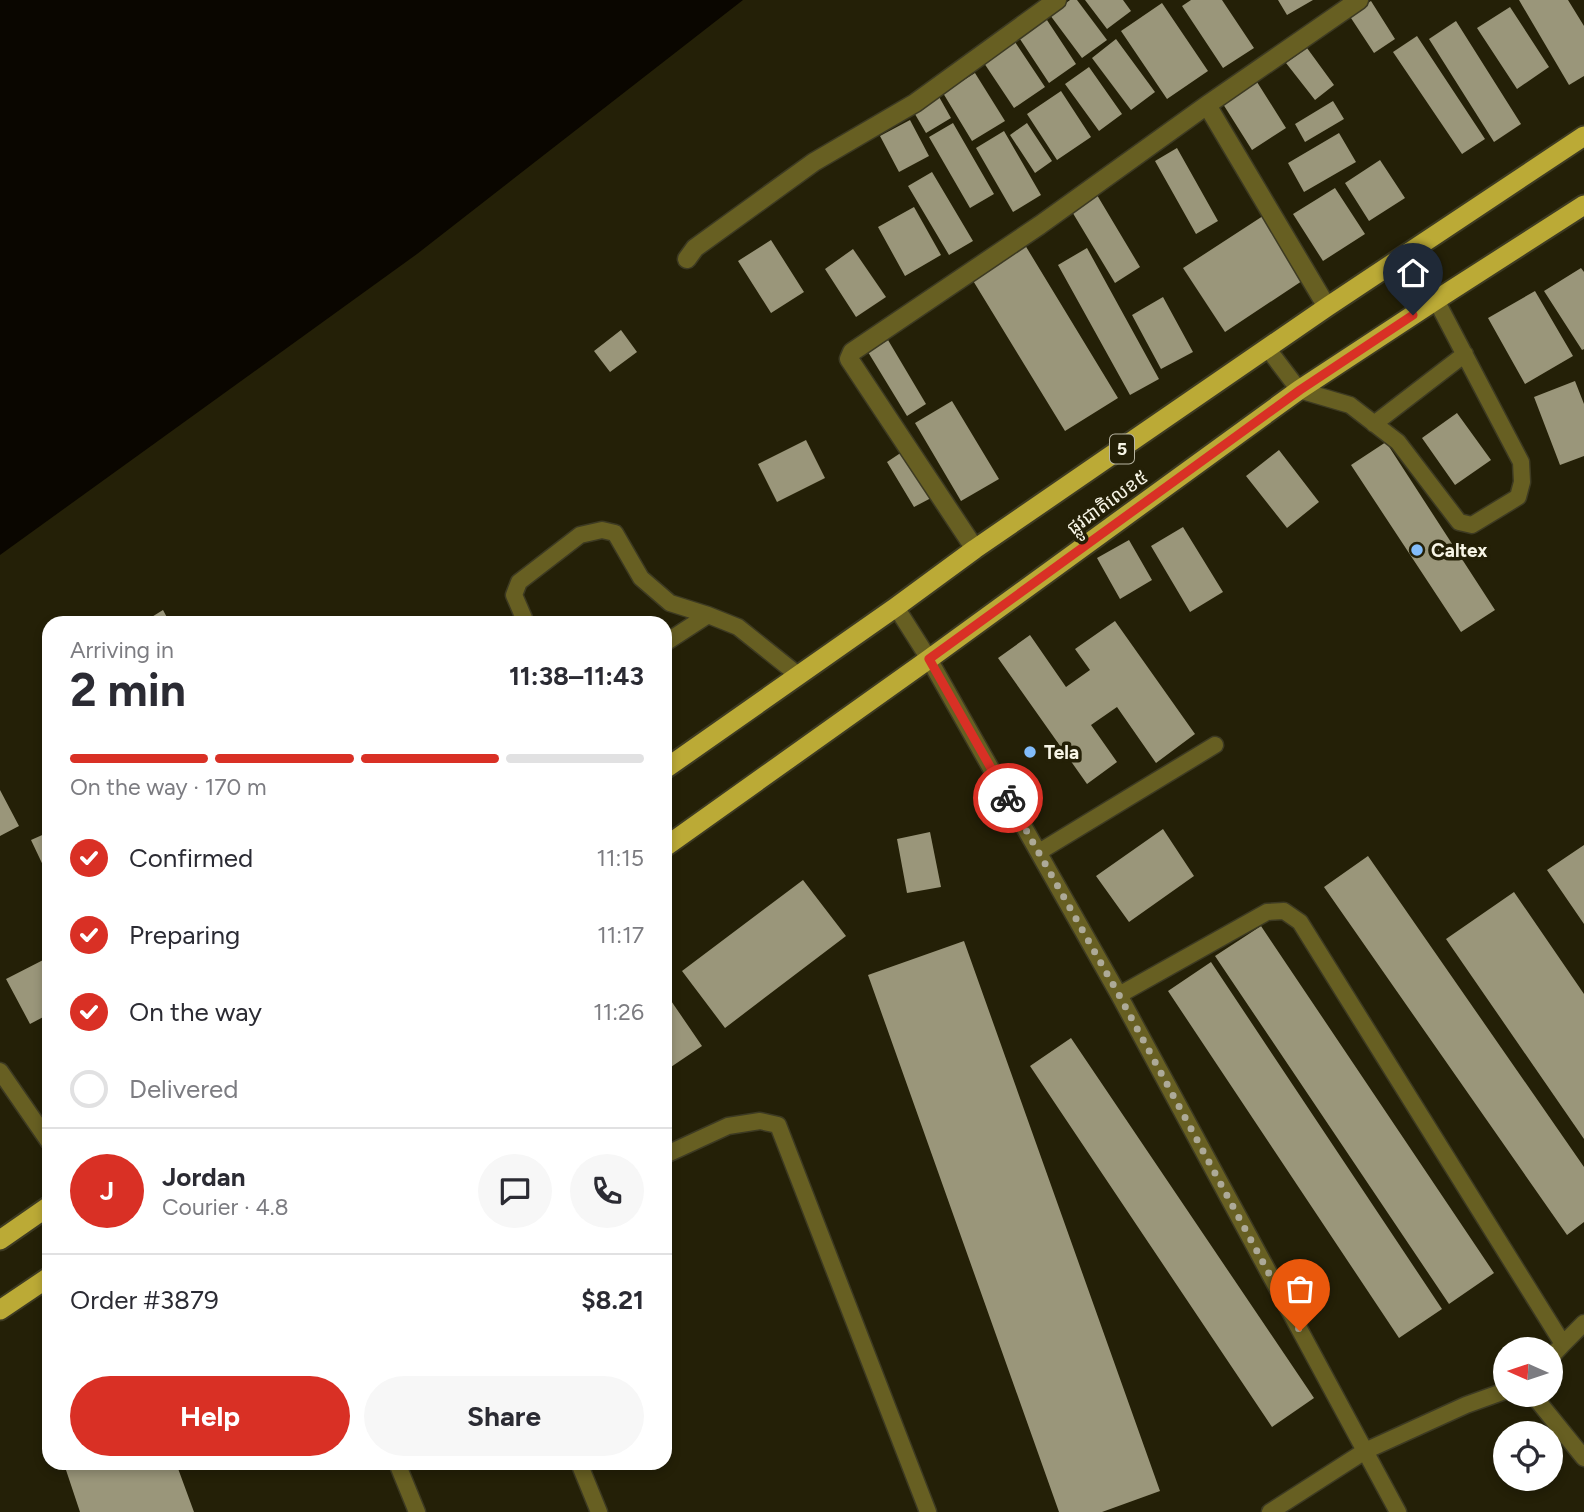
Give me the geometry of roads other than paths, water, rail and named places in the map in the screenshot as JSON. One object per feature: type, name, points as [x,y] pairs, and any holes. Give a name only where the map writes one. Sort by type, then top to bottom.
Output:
[{"type":"highway","name":"ផ្លូវជាតិលេខ៥","points":[[672,764],[975,549],[1327,307],[1584,136]]},
{"type":"highway","name":"ផ្លូវជាតិលេខ៥","points":[[672,842],[1300,390],[1584,205]]},
{"type":"highway","points":[[0,1240],[42,1211]]},
{"type":"highway","points":[[0,1310],[42,1282]]},
{"type":"street","points":[[687,259],[695,247],[814,162],[915,103],[1056,0]]},
{"type":"street","points":[[975,549],[849,359],[852,352],[1040,225],[1359,0]]},
{"type":"street","points":[[1207,105],[1327,307]]},
{"type":"lane","points":[[1268,349],[1300,390],[1350,405],[1398,442],[1459,522],[1472,525],[1518,497],[1522,482],[1521,462],[1436,300]]},
{"type":"lane","points":[[1374,424],[1465,354]]},
{"type":"lane","points":[[523,616],[514,595],[519,582],[580,535],[602,530],[615,533],[641,578],[670,603],[738,627],[798,676]]},
{"type":"lane","points":[[896,607],[929,659],[1119,995],[1398,1512]]},
{"type":"lane","points":[[672,638],[708,615]]},
{"type":"lane","points":[[1039,852],[1214,745]]},
{"type":"lane","points":[[1119,995],[1267,912],[1284,911],[1300,922],[1559,1337]]},
{"type":"lane","points":[[0,1071],[42,1132]]},
{"type":"lane","points":[[672,1152],[728,1126],[760,1121],[778,1125],[929,1512]]},
{"type":"lane","points":[[1563,1344],[1584,1323]]},
{"type":"lane","points":[[1270,1512],[1365,1451],[1493,1395]]},
{"type":"lane","points":[[1543,1407],[1584,1458]]},
{"type":"lane","points":[[400,1470],[416,1512]]},
{"type":"lane","points":[[582,1470],[599,1512]]},
{"type":"place","name":"Caltex","points":[[1417,550]]},
{"type":"place","name":"Tela","points":[[1030,752]]}]
